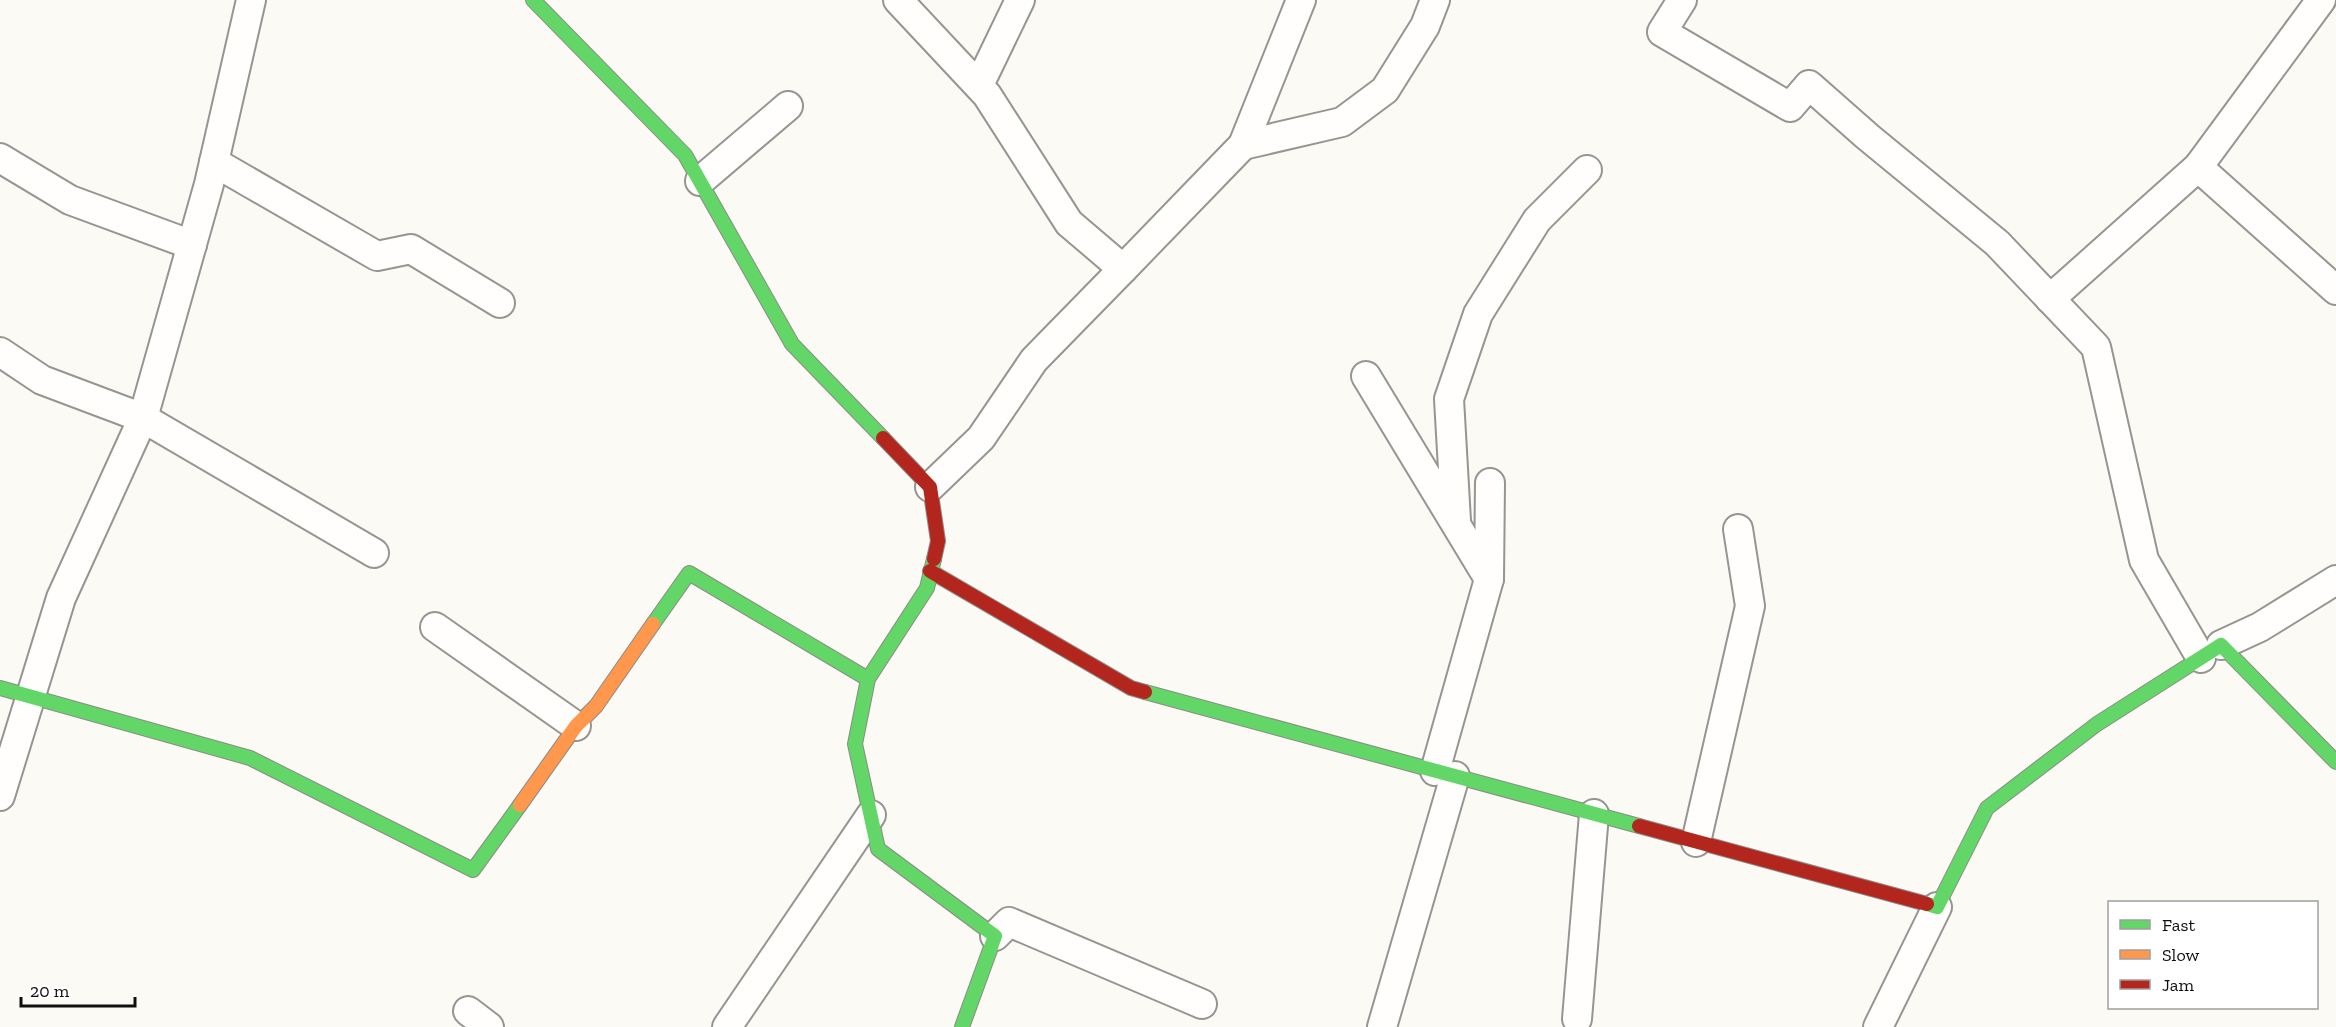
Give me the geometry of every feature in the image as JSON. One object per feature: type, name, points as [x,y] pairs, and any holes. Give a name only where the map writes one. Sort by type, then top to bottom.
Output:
[{"type":"street","points":[[0,796],[61,598],[143,418],[214,162],[250,0]]},
{"type":"street","points":[[533,0],[685,155],[792,344],[930,487],[938,541],[927,588],[868,679],[855,744],[878,849],[995,936]]},
{"type":"street","points":[[898,0],[987,94],[1069,223],[1123,269]]},
{"type":"street","points":[[979,85],[1020,0]]},
{"type":"street","points":[[930,487],[981,438],[1034,360],[1243,145],[1301,0]]},
{"type":"street","points":[[1243,145],[1342,122],[1385,90],[1425,26],[1436,0]]},
{"type":"street","points":[[1682,0],[1662,32],[1790,107],[1809,85],[1868,137],[1997,243],[2096,347],[2144,560],[2211,652],[2336,762]]},
{"type":"street","points":[[2050,298],[2198,167],[2321,0]]},
{"type":"street","points":[[700,181],[788,106]]},
{"type":"street","points":[[0,158],[70,200],[192,245]]},
{"type":"street","points":[[214,162],[377,256],[411,249],[500,303]]},
{"type":"street","points":[[2198,167],[2336,290]]},
{"type":"street","points":[[1456,523],[1449,399],[1478,314],[1537,220],[1587,170]]},
{"type":"street","points":[[0,352],[42,380],[143,418],[374,553]]},
{"type":"street","points":[[1366,376],[1489,579]]},
{"type":"street","points":[[1382,1027],[1445,774],[1489,579],[1490,483]]},
{"type":"street","points":[[1696,842],[1750,606],[1738,529]]},
{"type":"street","points":[[930,572],[1131,688],[1937,907]]},
{"type":"street","points":[[0,688],[250,758],[473,870],[576,726],[596,706],[689,573],[868,679]]},
{"type":"street","points":[[1878,1027],[1987,808],[2097,724],[2211,652],[2260,627],[2336,580]]},
{"type":"street","points":[[435,627],[576,726]]},
{"type":"street","points":[[1576,1019],[1594,814]]},
{"type":"street","points":[[727,1027],[871,815]]},
{"type":"street","points":[[962,1027],[995,936],[1009,922],[1202,1004]]},
{"type":"traffic: fast","points":[[533,0],[685,155],[792,344],[883,438]]},
{"type":"traffic: fast","points":[[934,559],[927,588],[868,679],[855,744],[878,849],[995,936],[962,1027]]},
{"type":"traffic: fast","points":[[653,624],[689,573],[868,679]]},
{"type":"traffic: fast","points":[[1927,904],[1937,907],[1987,808],[2097,724],[2221,645],[2336,762]]},
{"type":"traffic: fast","points":[[0,688],[250,758],[473,870],[520,805]]},
{"type":"traffic: fast","points":[[1145,692],[1639,826]]},
{"type":"traffic: slow","points":[[520,805],[576,726],[596,706],[653,624]]},
{"type":"traffic: jam","points":[[883,438],[930,487],[938,541],[934,559]]},
{"type":"traffic: jam","points":[[930,571],[1131,688],[1145,692]]},
{"type":"traffic: jam","points":[[1639,826],[1927,904]]}]
